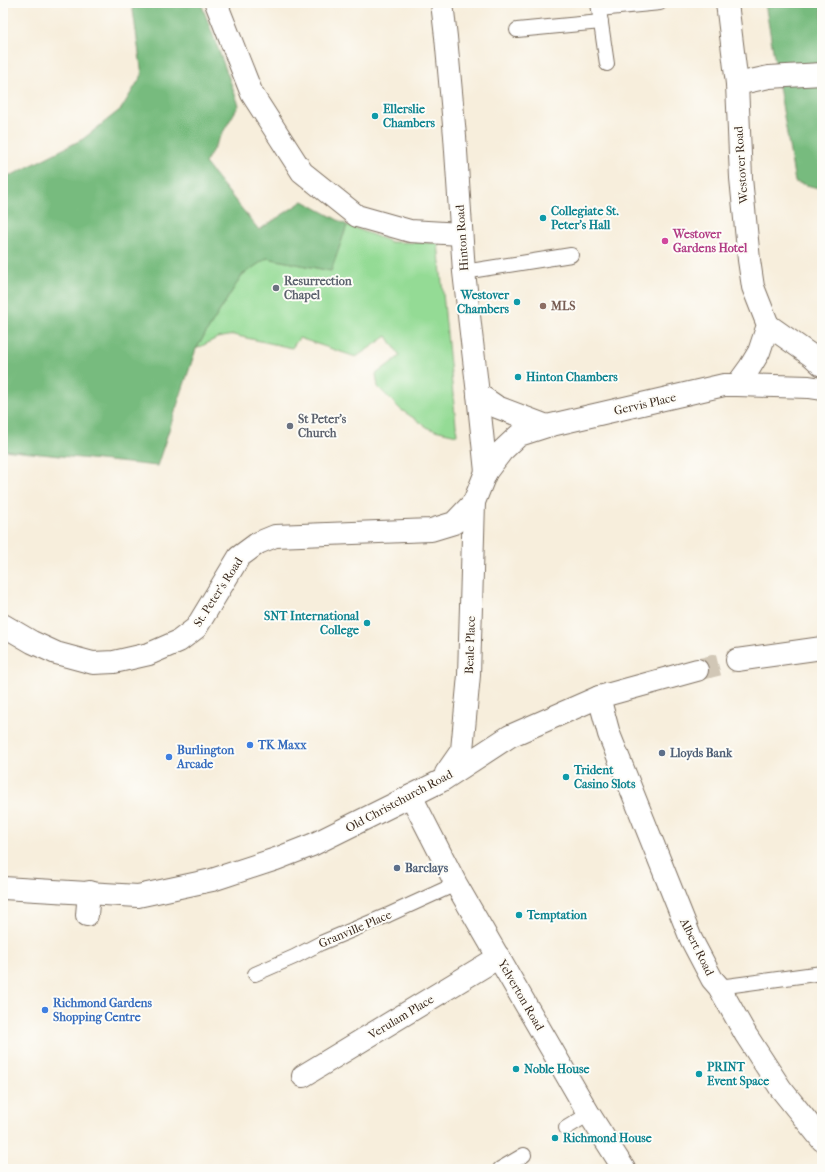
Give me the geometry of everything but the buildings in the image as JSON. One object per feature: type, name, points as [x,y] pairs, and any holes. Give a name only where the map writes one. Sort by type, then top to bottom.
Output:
[{"type":"street","points":[[216,3],[252,94],[302,172],[357,216],[410,231],[461,234]]},
{"type":"street","name":"Hinton Road","points":[[442,3],[455,129],[464,272],[486,472]]},
{"type":"street","name":"Westover Road","points":[[727,3],[737,84],[741,178],[749,260],[753,287],[768,325]]},
{"type":"street","points":[[737,84],[769,77],[822,74]]},
{"type":"street","points":[[737,385],[759,352],[768,325],[822,365]]},
{"type":"street","name":"Gervis Place","points":[[486,472],[502,451],[519,435],[547,426],[724,385],[809,387],[822,389]]},
{"type":"street","points":[[478,394],[497,407],[547,426]]},
{"type":"street","name":"St. Peter's Road","points":[[3,626],[56,653],[94,663],[114,662],[149,654],[179,641],[196,628],[239,557],[258,543],[275,536],[431,530],[454,524],[474,502],[486,472]]},
{"type":"street","name":"Beale Place","points":[[441,781],[462,750],[470,675],[474,502]]},
{"type":"street","points":[[738,660],[822,648]]},
{"type":"street","name":"Old Christchurch Road","points":[[3,888],[138,896],[212,880],[276,859],[312,845],[441,781],[510,736],[599,697],[697,670]]},
{"type":"street","name":"Albert Road","points":[[599,697],[609,734],[691,939],[712,979],[719,987],[746,1035],[781,1089],[822,1140]]},
{"type":"street","name":"Yelverton Road","points":[[411,796],[456,884],[590,1114],[624,1169]]},
{"type":"street","points":[[87,915],[89,892]]},
{"type":"street","name":"Verulam Place","points":[[303,1076],[499,957]]},
{"type":"lane","points":[[517,30],[599,11],[660,3]]},
{"type":"lane","points":[[599,11],[607,64]]},
{"type":"lane","points":[[464,272],[571,255]]},
{"type":"lane","name":"Granville Place","points":[[255,974],[321,943],[456,884]]},
{"type":"lane","points":[[719,987],[822,973]]},
{"type":"lane","points":[[566,1128],[590,1114]]},
{"type":"lane","points":[[500,1169],[524,1155]]},
{"type":"green space","points":[[132,3],[201,3],[239,105],[205,163],[259,230],[303,201],[347,225],[331,271],[267,258],[242,275],[196,349],[157,466],[3,450],[3,175],[12,175],[83,139],[121,109],[142,75]]},
{"type":"green space","points":[[765,3],[822,3],[822,189],[795,182]]},
{"type":"green space","points":[[347,225],[391,242],[438,243],[457,435],[430,429],[400,409],[378,387],[376,374],[400,356],[387,336],[356,357],[299,338],[292,348],[233,335],[217,338],[196,349],[242,275],[267,258],[331,271]]},
{"type":"tunnel","points":[[697,670],[737,660]]},
{"type":"place","name":"Ellerslie Chambers","points":[[375,116]]},
{"type":"place","name":"Collegiate St. Peter's Hall","points":[[543,218]]},
{"type":"place","name":"Westover Gardens Hotel","points":[[665,241]]},
{"type":"place","name":"Resurrection Chapel","points":[[276,288]]},
{"type":"place","name":"Westover Chambers","points":[[517,302]]},
{"type":"place","name":"MLS","points":[[543,306]]},
{"type":"place","name":"Hinton Chambers","points":[[518,377]]},
{"type":"place","name":"St Peter's Church","points":[[290,426]]},
{"type":"place","name":"SNT International College","points":[[367,623]]},
{"type":"place","name":"TK Maxx","points":[[250,745]]},
{"type":"place","name":"Lloyds Bank","points":[[662,753]]},
{"type":"place","name":"Burlington Arcade","points":[[169,757]]},
{"type":"place","name":"Trident Casino Slots","points":[[566,777]]},
{"type":"place","name":"Barclays","points":[[397,868]]},
{"type":"place","name":"Temptation","points":[[519,915]]},
{"type":"place","name":"Richmond Gardens Shopping Centre","points":[[45,1010]]},
{"type":"place","name":"Noble House","points":[[516,1069]]},
{"type":"place","name":"PRINT Event Space","points":[[699,1074]]},
{"type":"place","name":"Richmond House","points":[[555,1138]]}]
